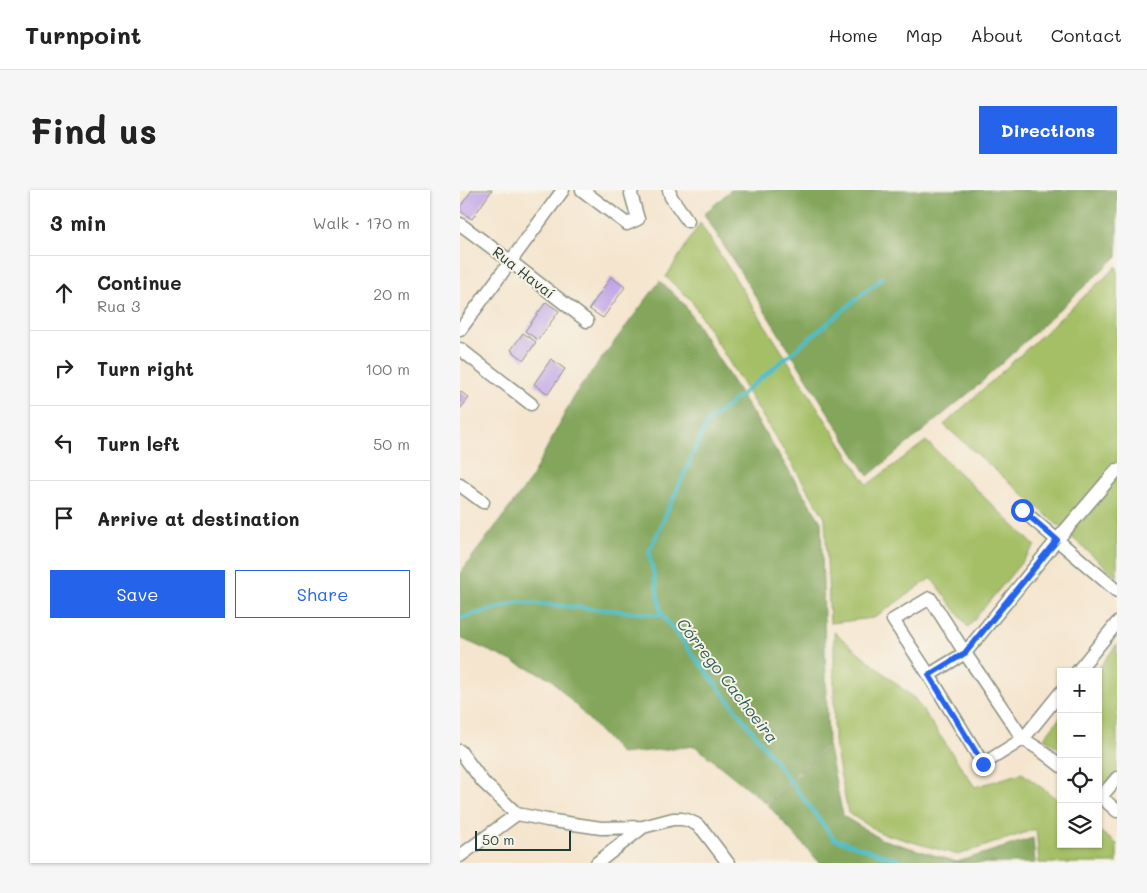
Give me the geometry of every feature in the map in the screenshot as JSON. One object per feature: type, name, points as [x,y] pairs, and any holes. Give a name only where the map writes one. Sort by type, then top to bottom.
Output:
[{"type":"street","points":[[460,330],[563,190]]},
{"type":"street","points":[[582,190],[627,224],[638,219],[632,190]]},
{"type":"street","points":[[669,190],[671,197],[688,221]]},
{"type":"street","name":"Rua Havaí","points":[[460,224],[587,321]]},
{"type":"street","points":[[460,349],[532,404]]},
{"type":"street","points":[[929,675],[965,653],[1117,470]]},
{"type":"street","points":[[460,485],[483,502]]},
{"type":"street","points":[[1022,510],[1117,590]]},
{"type":"street","points":[[1057,697],[1022,739],[983,764],[893,620],[930,598],[1022,739],[1057,763]]},
{"type":"street","points":[[1080,668],[1117,623]]},
{"type":"street","points":[[460,751],[483,782],[517,814],[601,828],[643,827],[673,819],[687,820],[703,830],[728,863]]},
{"type":"street","points":[[1102,794],[1117,778]]},
{"type":"street","points":[[1102,798],[1117,811]]},
{"type":"street","points":[[460,856],[517,814]]},
{"type":"street","points":[[597,863],[643,827]]},
{"type":"green space","points":[[731,190],[1117,190],[1117,256],[975,388],[868,476],[704,214]]},
{"type":"green space","points":[[700,223],[867,485],[926,441],[1035,546],[968,627],[931,578],[874,618],[830,623],[825,518],[691,300],[666,277]]},
{"type":"green space","points":[[1117,266],[1117,577],[944,425]]},
{"type":"green space","points":[[660,281],[684,304],[821,522],[828,743],[766,803],[695,746],[621,754],[550,678],[460,638],[460,573],[529,482],[575,394]]},
{"type":"green space","points":[[834,632],[915,699],[975,787],[1022,773],[1057,799],[1057,848],[1102,848],[1102,833],[1117,844],[1117,863],[1039,863],[1036,829],[958,855],[881,833],[848,813],[834,741]]},
{"type":"green space","points":[[1117,644],[1117,771],[1107,784],[1102,781],[1102,668],[1099,668]]},
{"type":"green space","points":[[1057,721],[1057,747],[1044,738]]},
{"type":"green space","points":[[828,745],[843,816],[881,839],[957,862],[1033,838],[1035,863],[819,862],[767,804]]},
{"type":"building","points":[[472,190],[492,190],[472,219],[460,211],[460,207]]},
{"type":"building","points":[[611,277],[625,287],[603,318],[589,309]]},
{"type":"building","points":[[546,302],[559,311],[538,340],[525,331]]},
{"type":"building","points":[[523,333],[536,342],[524,360],[511,350]]},
{"type":"building","points":[[551,359],[565,369],[548,394],[534,384]]},
{"type":"building","points":[[460,391],[469,398],[460,409]]},
{"type":"waterway","points":[[882,278],[707,423],[649,552],[662,615],[834,839],[907,863]]},
{"type":"waterway","name":"Córrego Cachoeira","points":[[460,618],[519,602],[662,615]]},
{"type":"route","points":[[983,764],[929,675],[965,653],[1057,540],[1022,510]]}]
